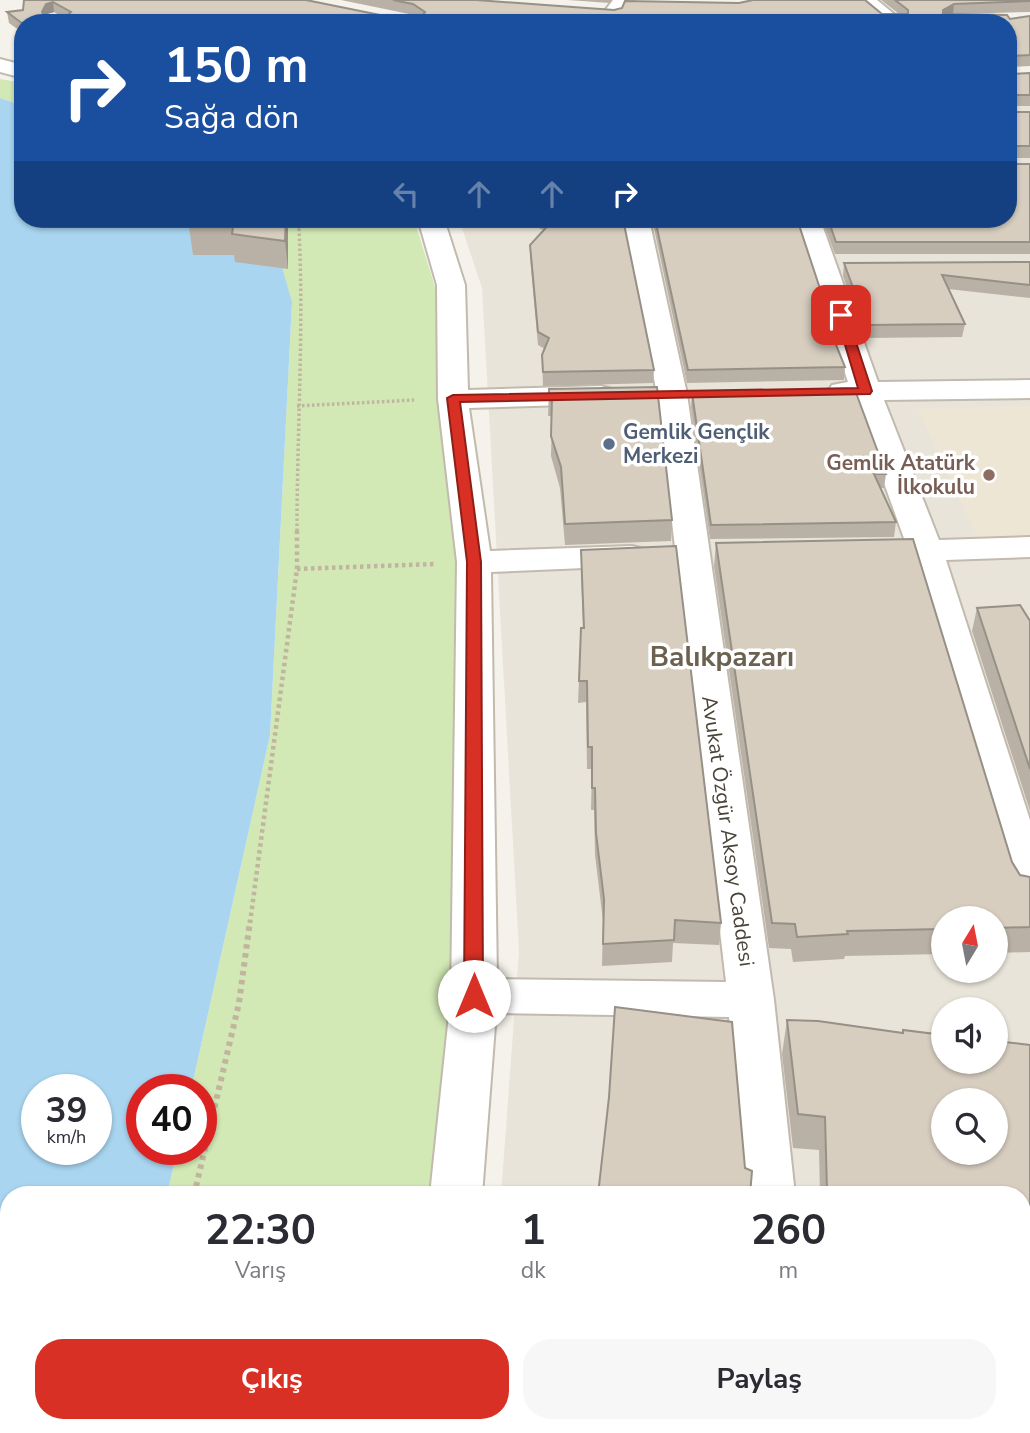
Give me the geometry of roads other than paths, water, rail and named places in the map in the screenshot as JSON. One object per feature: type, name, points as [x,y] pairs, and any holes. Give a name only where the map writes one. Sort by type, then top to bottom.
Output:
[{"type":"street","points":[[863,0],[882,14]]},
{"type":"street","points":[[587,10],[648,4]]},
{"type":"street","points":[[433,228],[451,285],[453,398],[474,562],[474,996],[457,1186]]},
{"type":"street","name":"Avukat Özgür Aksoy Caddesi","points":[[637,228],[662,394],[705,553],[769,1186]]},
{"type":"street","points":[[813,228],[839,265],[866,391],[926,551],[1030,886]]},
{"type":"street","points":[[810,392],[1030,389]]},
{"type":"street","points":[[453,398],[662,394]]},
{"type":"street","points":[[870,552],[1030,547]]},
{"type":"street","points":[[474,562],[705,553]]},
{"type":"street","points":[[474,996],[751,1000]]},
{"type":"water","points":[[0,98],[14,103],[14,228],[203,228],[202,249],[281,264],[292,302],[270,735],[195,1074],[126,1074],[126,1165],[174,1165],[169,1186],[0,1186]]},
{"type":"place","name":"Gemlik Gençlik Merkezi","points":[[609,444]]},
{"type":"place","name":"Gemlik Atatürk İlkokulu","points":[[989,475]]},
{"type":"district","name":"Balıkpazarı","points":[[722,657]]}]
